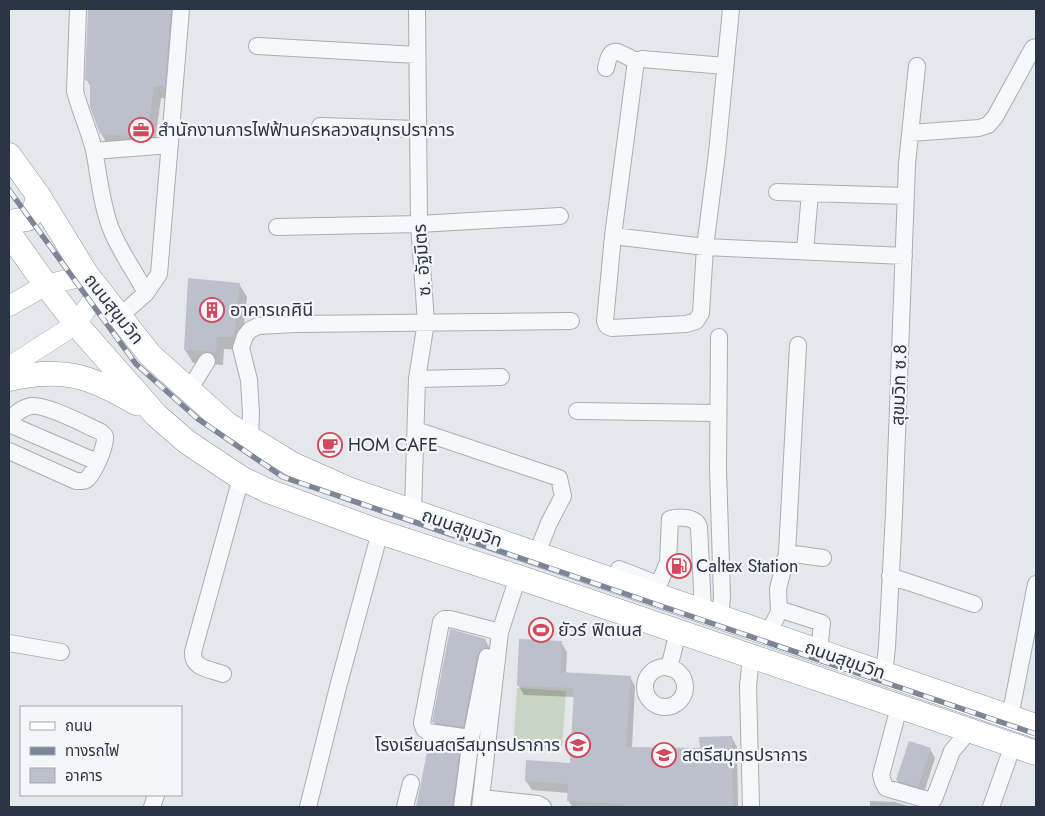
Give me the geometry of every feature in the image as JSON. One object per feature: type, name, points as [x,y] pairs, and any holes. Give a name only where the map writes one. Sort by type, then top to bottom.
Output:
[{"type":"highway","name":"ถนนสุขุมวิท","points":[[9,155],[38,195],[93,283],[150,355],[227,424],[292,464],[318,477],[413,511],[537,553],[657,589],[712,614],[1036,726]]},
{"type":"highway","points":[[9,222],[27,219],[34,209],[38,195]]},
{"type":"highway","name":"ถนนสุขุมวิท","points":[[9,233],[76,324],[156,416],[187,442],[241,478],[268,491],[380,532],[1036,753]]},
{"type":"highway","points":[[9,379],[33,374],[62,373],[85,377],[109,387],[156,416]]},
{"type":"highway","points":[[156,416],[153,402],[158,390],[164,385],[178,384],[190,390]]},
{"type":"main road","points":[[9,306],[46,284],[93,283],[76,324],[9,367]]},
{"type":"street","points":[[78,9],[75,92],[94,151],[103,203],[111,230],[146,293]]},
{"type":"street","points":[[119,317],[146,293],[159,274],[181,9]]},
{"type":"street","name":"ซ. อัฐมิตร","points":[[413,511],[417,379],[426,322],[419,224],[417,9]]},
{"type":"street","points":[[636,61],[612,236],[605,321],[607,326],[612,328],[686,324],[696,321],[700,313],[705,247],[731,9]]},
{"type":"street","points":[[257,46],[417,54]]},
{"type":"street","points":[[910,133],[979,128],[988,125],[1033,48],[1036,47]]},
{"type":"street","points":[[606,68],[608,55],[612,52],[636,61],[642,59],[726,66]]},
{"type":"street","name":"สุขมวิท ซ.8","points":[[884,674],[894,514],[906,196],[917,66]]},
{"type":"street","points":[[320,126],[417,129]]},
{"type":"street","points":[[94,151],[170,145]]},
{"type":"street","points":[[777,192],[906,196]]},
{"type":"street","points":[[805,251],[810,193]]},
{"type":"street","points":[[277,227],[419,224],[560,216]]},
{"type":"street","points":[[612,236],[705,247],[904,256]]},
{"type":"street","points":[[250,438],[249,380],[242,348],[245,336],[250,330],[258,326],[571,321]]},
{"type":"street","points":[[712,614],[722,597],[718,413],[719,337]]},
{"type":"street","points":[[768,634],[779,612],[778,588],[787,553],[798,345]]},
{"type":"street","points":[[190,390],[207,361]]},
{"type":"street","points":[[417,379],[501,377]]},
{"type":"street","points":[[9,451],[76,481],[87,480],[97,462],[105,443],[105,436],[101,432],[43,406],[31,406],[19,410],[9,423],[97,462]]},
{"type":"street","points":[[577,412],[718,413]]},
{"type":"street","points":[[416,430],[559,478],[563,496],[549,523],[537,553]]},
{"type":"street","points":[[223,674],[196,665],[193,660],[193,652],[241,478]]},
{"type":"street","points":[[620,569],[657,589],[668,562],[670,519],[674,517],[694,520],[698,523],[699,527],[712,614]]},
{"type":"street","points":[[308,807],[380,532]]},
{"type":"street","points":[[787,553],[824,558]]},
{"type":"street","points":[[890,576],[974,604]]},
{"type":"street","points":[[462,807],[471,738],[496,631],[518,577]]},
{"type":"street","points":[[1010,717],[1036,584]]},
{"type":"street","points":[[779,612],[785,611],[822,623],[819,651]]},
{"type":"street","points":[[471,738],[428,732],[424,729],[422,723],[441,622],[444,619],[450,619],[496,631]]},
{"type":"street","points":[[496,631],[481,803],[538,804],[543,807]]},
{"type":"street","points":[[669,668],[678,632]]},
{"type":"street","points":[[9,643],[61,652]]},
{"type":"street","points":[[751,657],[748,686],[751,807]]},
{"type":"street","points":[[899,707],[881,775],[886,788],[924,803],[934,799],[952,751],[969,730]]},
{"type":"street","points":[[991,807],[1013,746]]},
{"type":"street","points":[[405,807],[411,783]]},
{"type":"green space","points":[[517,688],[566,691],[562,750],[513,748]]},
{"type":"building","points":[[88,9],[171,9],[165,86],[154,86],[147,137],[100,134],[90,107],[90,82],[85,80]]},
{"type":"building","name":"อาคารเกศินี","points":[[188,278],[240,283],[234,337],[217,337],[216,353],[184,350]]},
{"type":"building","points":[[450,629],[486,639],[484,648],[477,655],[463,727],[432,722]]},
{"type":"building","points":[[519,639],[562,641],[561,672],[631,676],[626,747],[700,748],[699,737],[732,736],[733,807],[623,807],[623,804],[567,801],[568,784],[525,781],[526,760],[570,763],[574,688],[517,686]]},
{"type":"building","points":[[909,741],[931,748],[918,787],[896,780]]},
{"type":"building","points":[[429,742],[460,747],[452,807],[416,807]]},
{"type":"railway","points":[[9,190],[136,364],[198,419],[283,477],[1036,734]]},
{"type":"place","name":"สำนักงานการไฟฟ้านครหลวงสมุทรปราการ","points":[[141,130]]},
{"type":"place","name":"อาคารเกศินี","points":[[212,310]]},
{"type":"place","name":"HOM CAFE","points":[[330,445]]},
{"type":"place","name":"Caltex Station","points":[[679,566]]},
{"type":"place","name":"ยัวร์ ฟิตเนส","points":[[541,630]]},
{"type":"place","name":"โรงเรียนสตรีสมุทรปราการ","points":[[578,745]]},
{"type":"place","name":"สตรีสมุทรปราการ","points":[[664,755]]}]
